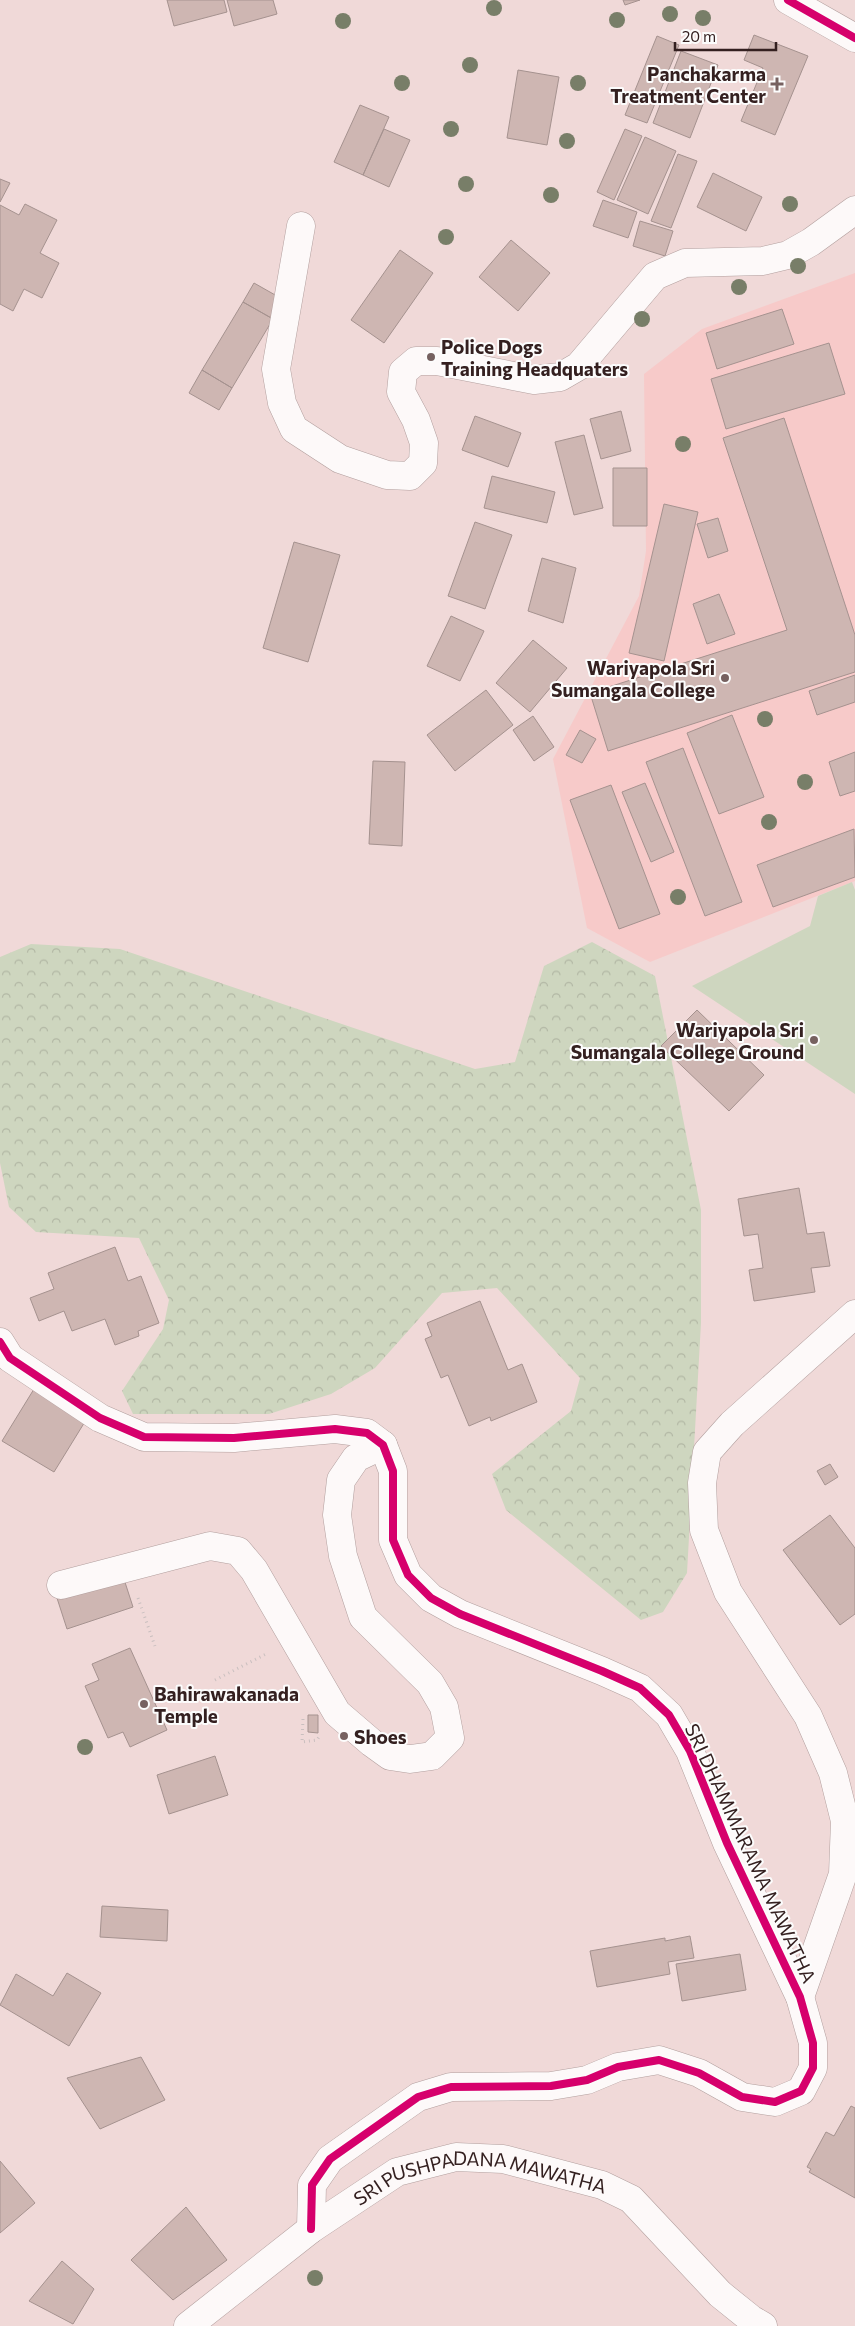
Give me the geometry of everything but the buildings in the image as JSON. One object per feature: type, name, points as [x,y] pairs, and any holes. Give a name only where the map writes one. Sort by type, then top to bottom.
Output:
[{"type":"street","points":[[788,0],[855,38]]},
{"type":"street","points":[[301,226],[276,369],[282,403],[294,430],[340,458],[387,475],[410,476],[423,463],[424,443],[416,420],[401,392],[403,372],[416,361],[438,361],[534,380],[560,377],[579,366],[655,276],[685,263],[763,260],[788,255],[811,242],[855,210]]},
{"type":"street","points":[[800,1997],[843,1874],[845,1821],[833,1773],[808,1716],[728,1592],[704,1530],[702,1483],[707,1452],[732,1424],[855,1314]]},
{"type":"street","points":[[0,1342],[10,1358],[100,1418],[144,1437],[234,1438],[335,1429],[367,1433],[383,1445],[356,1458],[341,1480],[337,1514],[342,1556],[363,1617],[430,1684],[444,1707],[450,1738],[432,1756],[410,1759],[390,1756],[337,1712],[254,1570],[238,1552],[210,1546],[61,1585]]},
{"type":"street","name":"SRI DHAMMARAMA MAWATHA","points":[[311,2229],[312,2185],[330,2159],[418,2097],[451,2087],[551,2086],[587,2080],[618,2067],[659,2060],[699,2073],[742,2097],[775,2102],[801,2091],[813,2068],[813,2042],[800,1997],[727,1843],[690,1751],[669,1715],[640,1688],[460,1614],[431,1598],[408,1575],[393,1540],[393,1471],[383,1445]]},
{"type":"street","name":"SRI PUSHPADANA MAWATHA","points":[[188,2326],[311,2229],[397,2172],[456,2157],[503,2159],[602,2185],[631,2199],[720,2294],[751,2319],[763,2326]]},
{"type":"path","points":[[128,1569],[156,1649]]},
{"type":"path","points":[[215,1680],[267,1654],[272,1662]]},
{"type":"path","points":[[303,1715],[302,1742],[317,1740],[337,1712]]},
{"type":"shaded area","name":"Wariyapola Sri Sumangala College","points":[[855,273],[855,881],[650,962],[587,928],[553,759],[639,596],[646,551],[644,374],[702,329]]},
{"type":"green space","name":"Wariyapola Sri Sumangala College Ground","points":[[852,882],[855,890],[855,1094],[692,986],[810,926],[818,896]]},
{"type":"green space","points":[[592,942],[655,976],[701,1210],[701,1323],[687,1573],[663,1612],[641,1620],[506,1510],[492,1474],[571,1411],[580,1378],[497,1288],[442,1293],[375,1368],[331,1394],[269,1414],[133,1414],[122,1391],[163,1329],[169,1300],[139,1238],[36,1232],[9,1207],[0,1163],[0,957],[31,944],[120,949],[475,1069],[515,1062],[544,966]]},
{"type":"cycle path","points":[[788,0],[855,38]]},
{"type":"cycle path","points":[[0,1342],[10,1358],[100,1418],[144,1437],[234,1438],[335,1429],[367,1433],[383,1445],[393,1471],[393,1540],[408,1575],[431,1598],[460,1614],[640,1688],[669,1715],[690,1751],[727,1843],[800,1997],[813,2043],[813,2068],[801,2091],[775,2102],[742,2097],[699,2073],[659,2060],[618,2067],[587,2080],[551,2086],[451,2087],[418,2097],[330,2159],[312,2185],[311,2229]]},
{"type":"place","name":"Panchakarma Treatment Center","points":[[777,84]]},
{"type":"place","name":"Police Dogs Training Headquaters","points":[[431,357]]},
{"type":"place","name":"Wariyapola Sri Sumangala College","points":[[725,678]]},
{"type":"place","name":"Wariyapola Sri Sumangala College Ground","points":[[814,1040]]},
{"type":"place","name":"Bahirawakanada Temple","points":[[144,1704]]},
{"type":"place","name":"Shoes","points":[[344,1736]]}]
